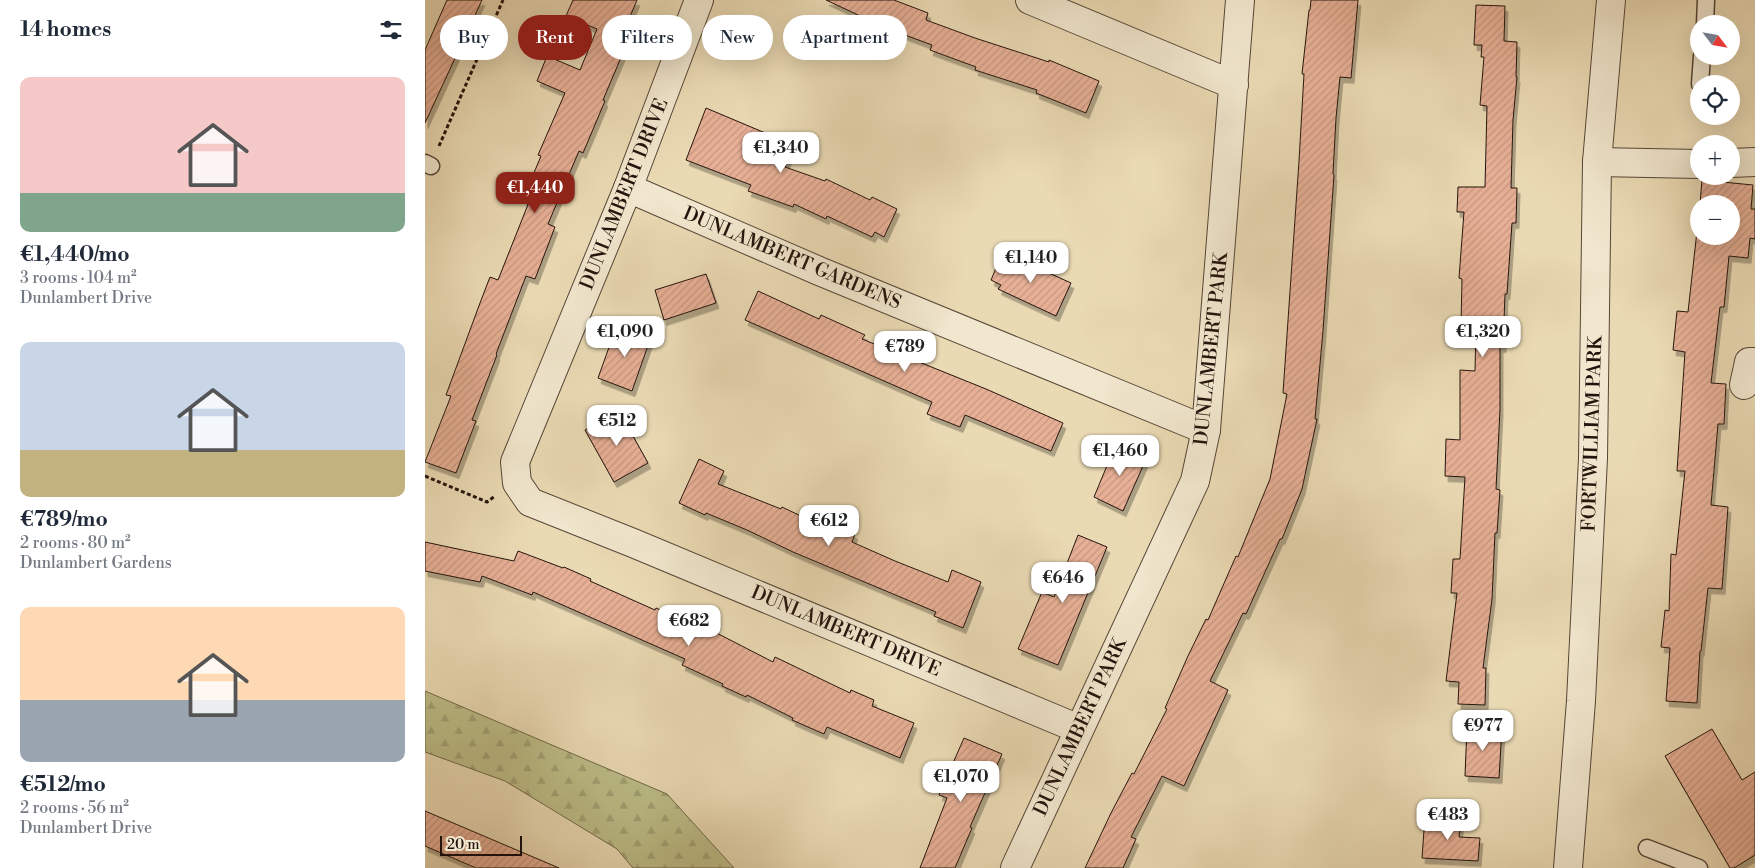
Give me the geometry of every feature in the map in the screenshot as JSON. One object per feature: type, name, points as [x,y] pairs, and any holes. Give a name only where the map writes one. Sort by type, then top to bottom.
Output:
[{"type":"street","name":"DUNLAMBERT DRIVE","points":[[699,0],[628,188],[515,462],[517,483],[530,502],[633,542],[1079,729]]},
{"type":"street","points":[[1030,0],[1234,85]]},
{"type":"street","name":"DUNLAMBERT PARK","points":[[1015,868],[1195,481],[1206,430],[1240,0]]},
{"type":"street","name":"FORTWILLIAM PARK","points":[[1568,868],[1581,701],[1593,458],[1597,162],[1611,0]]},
{"type":"street","points":[[1597,162],[1690,164]]},
{"type":"street","points":[[1740,163],[1755,162]]},
{"type":"street","name":"DUNLAMBERT GARDENS","points":[[628,188],[819,271],[1206,430]]},
{"type":"lane","points":[[1705,15],[1706,0]]},
{"type":"lane","points":[[1647,848],[1699,868]]},
{"type":"path","points":[[428,165],[503,0]]},
{"type":"path","points":[[425,476],[487,502],[517,483]]},
{"type":"green space","points":[[425,691],[667,794],[734,868],[633,868],[617,849],[505,781],[425,752]]},
{"type":"building","points":[[447,0],[482,0],[475,15],[440,15]]},
{"type":"building","points":[[573,0],[637,0],[631,15],[602,15],[602,60],[620,60],[583,153],[579,151],[548,224],[555,227],[535,279],[526,276],[472,420],[476,421],[456,473],[425,462],[451,396],[446,395],[490,277],[498,280],[529,202],[523,199],[541,156],[538,155],[565,93],[537,81],[545,60],[556,60],[580,70],[584,60],[592,60],[592,41],[597,29],[592,27],[592,15],[566,15]]},
{"type":"building","points":[[826,0],[894,0],[928,13],[926,20],[1049,62],[1049,60],[1099,81],[1086,113],[1036,93],[1037,90],[975,70],[976,67],[930,50],[932,45],[907,36],[907,15],[858,15]]},
{"type":"building","points":[[1311,0],[1358,0],[1351,78],[1340,77],[1323,331],[1315,419],[1317,419],[1302,489],[1282,539],[1280,539],[1246,614],[1243,613],[1210,681],[1228,690],[1184,786],[1162,776],[1131,837],[1136,839],[1123,868],[1085,868],[1111,813],[1132,773],[1134,774],[1167,709],[1165,708],[1188,656],[1206,619],[1208,620],[1236,556],[1238,557],[1270,479],[1287,394],[1283,393],[1299,161],[1304,74],[1302,74]]},
{"type":"building","points":[[1476,5],[1505,6],[1504,41],[1517,42],[1511,188],[1517,188],[1516,223],[1512,223],[1507,294],[1505,294],[1503,347],[1500,347],[1500,410],[1496,489],[1500,490],[1497,533],[1495,533],[1492,599],[1483,668],[1486,668],[1485,705],[1458,704],[1459,682],[1446,681],[1457,593],[1451,593],[1453,559],[1460,559],[1465,477],[1445,476],[1446,439],[1460,440],[1460,370],[1475,371],[1476,326],[1461,326],[1462,279],[1459,278],[1464,212],[1457,212],[1458,187],[1485,187],[1487,106],[1480,105],[1484,57],[1481,57],[1482,45],[1474,45]]},
{"type":"building","points":[[440,16],[440,60],[454,60],[425,123],[425,50]]},
{"type":"building","points":[[706,108],[770,135],[770,133],[795,142],[785,167],[825,181],[826,179],[870,200],[872,197],[897,209],[884,237],[875,232],[872,237],[827,216],[826,219],[794,204],[793,207],[748,191],[751,185],[686,160]]},
{"type":"building","points":[[1702,185],[1753,185],[1751,209],[1755,209],[1755,239],[1750,238],[1748,258],[1729,256],[1724,307],[1720,307],[1711,383],[1726,384],[1724,424],[1718,424],[1711,505],[1728,507],[1722,589],[1708,588],[1700,651],[1697,703],[1666,701],[1670,648],[1661,647],[1665,610],[1669,611],[1671,554],[1676,555],[1685,471],[1677,471],[1685,352],[1673,350],[1677,311],[1688,312],[1695,245],[1740,245],[1740,195],[1701,195]]},
{"type":"building","points":[[1003,252],[1071,283],[1056,316],[998,289],[1001,285],[991,280]]},
{"type":"building","points":[[706,274],[716,303],[664,320],[655,290]]},
{"type":"building","points":[[758,291],[819,319],[821,315],[865,335],[862,339],[986,389],[1063,423],[1051,451],[965,415],[960,427],[927,414],[932,402],[745,320]]},
{"type":"building","points":[[617,325],[651,337],[632,391],[598,378]]},
{"type":"building","points":[[619,411],[648,463],[614,482],[585,430]]},
{"type":"building","points":[[1116,444],[1147,457],[1123,511],[1094,497]]},
{"type":"building","points":[[699,459],[724,471],[718,484],[781,509],[782,507],[826,528],[829,522],[855,534],[852,542],[948,582],[952,570],[981,582],[963,628],[934,616],[936,612],[793,552],[747,530],[706,513],[705,515],[679,503]]},
{"type":"building","points":[[1078,535],[1107,547],[1058,665],[1018,649],[1042,592],[1054,597]]},
{"type":"building","points":[[425,542],[514,561],[518,551],[564,567],[591,579],[590,581],[655,610],[656,608],[700,628],[701,625],[773,662],[775,657],[850,693],[851,690],[874,700],[872,706],[914,723],[900,758],[827,727],[824,734],[792,720],[793,718],[747,695],[746,697],[722,686],[723,684],[682,665],[685,659],[533,592],[532,595],[482,576],[480,582],[425,571]]},
{"type":"building","points":[[1467,727],[1502,728],[1499,778],[1465,776]]},
{"type":"building","points":[[1712,729],[1742,780],[1755,772],[1755,855],[1734,868],[1730,868],[1665,756]]},
{"type":"building","points":[[964,738],[1002,754],[970,827],[972,828],[955,868],[920,868],[947,798],[939,795]]},
{"type":"building","points":[[425,811],[559,868],[476,868],[425,846]]},
{"type":"building","points":[[1425,816],[1461,819],[1459,837],[1480,838],[1478,861],[1422,858]]}]
